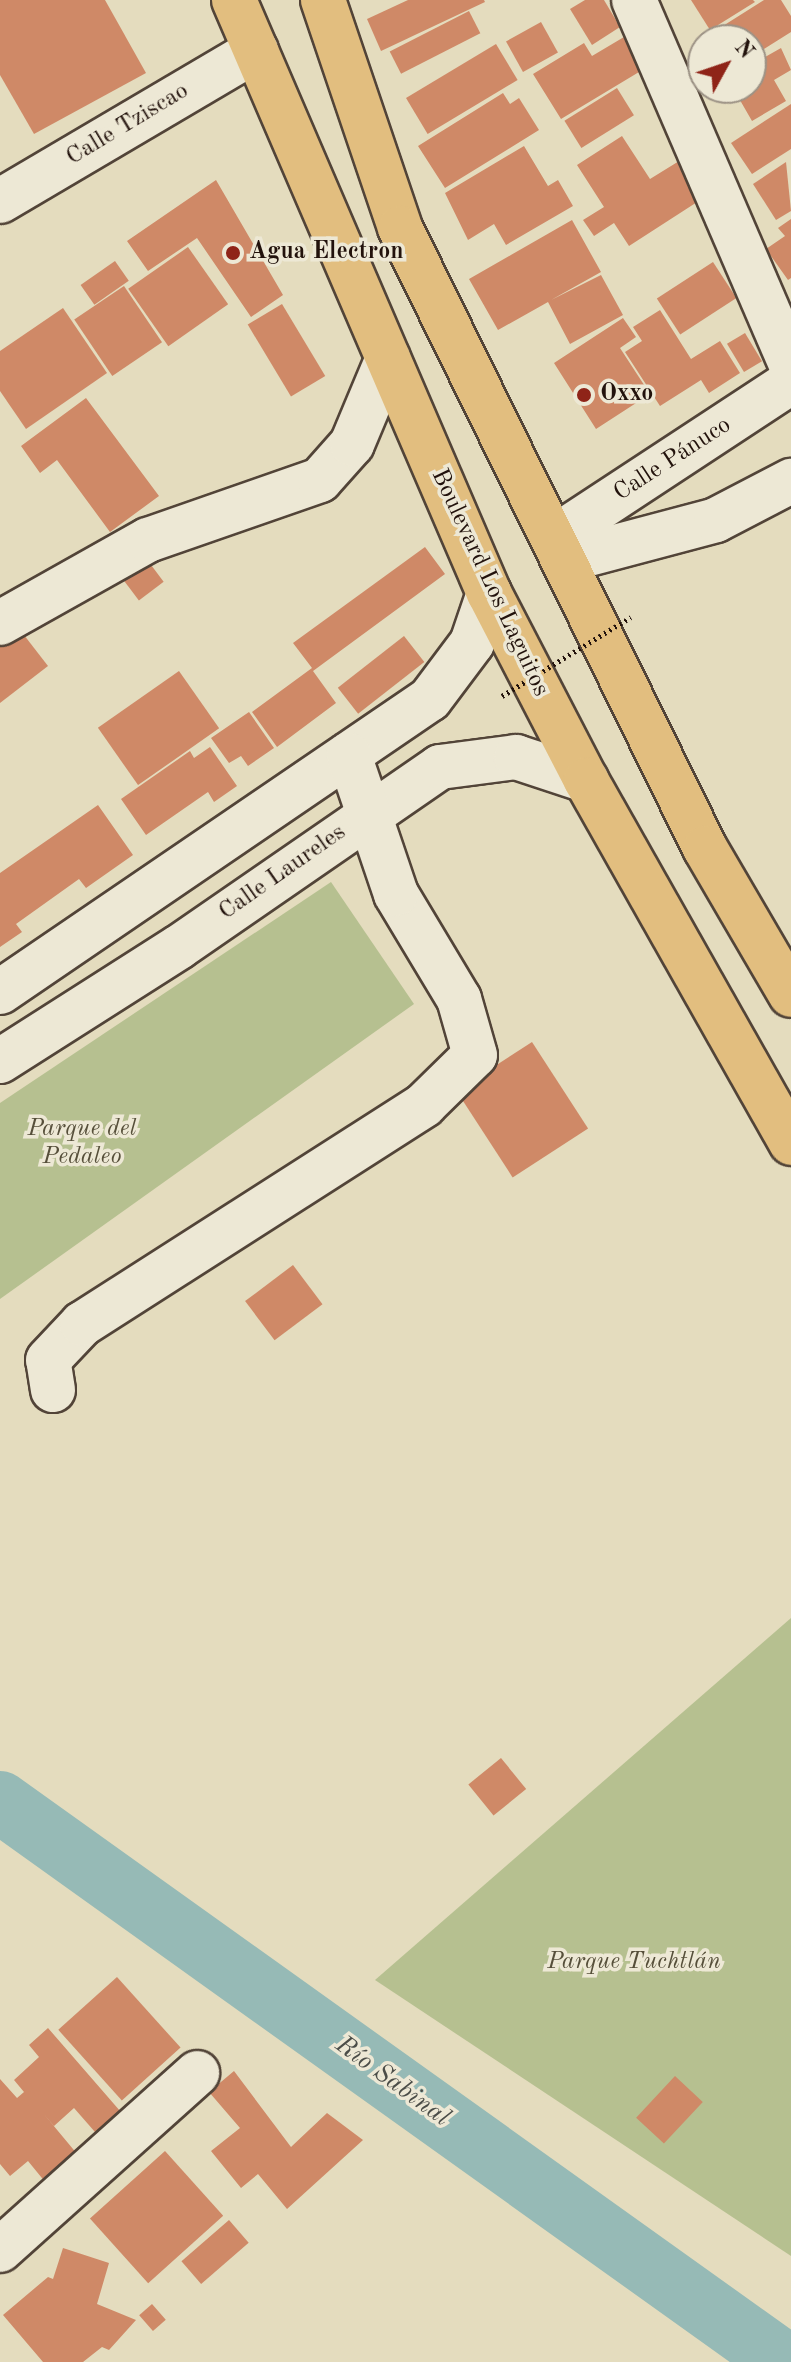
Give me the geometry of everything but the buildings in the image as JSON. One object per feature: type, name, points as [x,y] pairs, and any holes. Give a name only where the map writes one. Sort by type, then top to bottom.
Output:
[{"type":"main road","name":"Boulevard Los Laguitos","points":[[234,0],[489,593],[586,780],[791,1143]]},
{"type":"main road","points":[[323,0],[400,228],[705,848],[791,995]]},
{"type":"street","points":[[634,0],[791,365]]},
{"type":"street","name":"Calle Tziscao","points":[[0,201],[256,50]]},
{"type":"street","points":[[0,623],[148,540],[320,480],[352,444],[388,358]]},
{"type":"street","name":"Calle Pánuco","points":[[560,549],[791,382]]},
{"type":"street","points":[[560,549],[716,520],[791,481]]},
{"type":"street","points":[[0,992],[430,699],[455,671],[472,643],[489,593]]},
{"type":"street","points":[[53,1390],[48,1360],[82,1324],[424,1105],[475,1055],[459,999],[396,894],[349,755]]},
{"type":"street","name":"Calle Laureles","points":[[0,1061],[179,947],[370,812],[440,767],[478,758],[516,757],[586,780]]},
{"type":"street","points":[[144,896],[179,947]]},
{"type":"street","points":[[0,2250],[197,2073]]},
{"type":"path","points":[[502,696],[631,617]]},
{"type":"green space","name":"Parque del Pedaleo","points":[[331,882],[414,1004],[0,1299],[0,1103]]},
{"type":"green space","name":"Parque Tuchtlán","points":[[791,1618],[791,2256],[375,1980]]},
{"type":"waterway","name":"Río Sabinal","points":[[0,1802],[783,2362]]},
{"type":"place","name":"Agua Electron","points":[[233,253]]},
{"type":"place","name":"Oxxo","points":[[584,395]]}]
